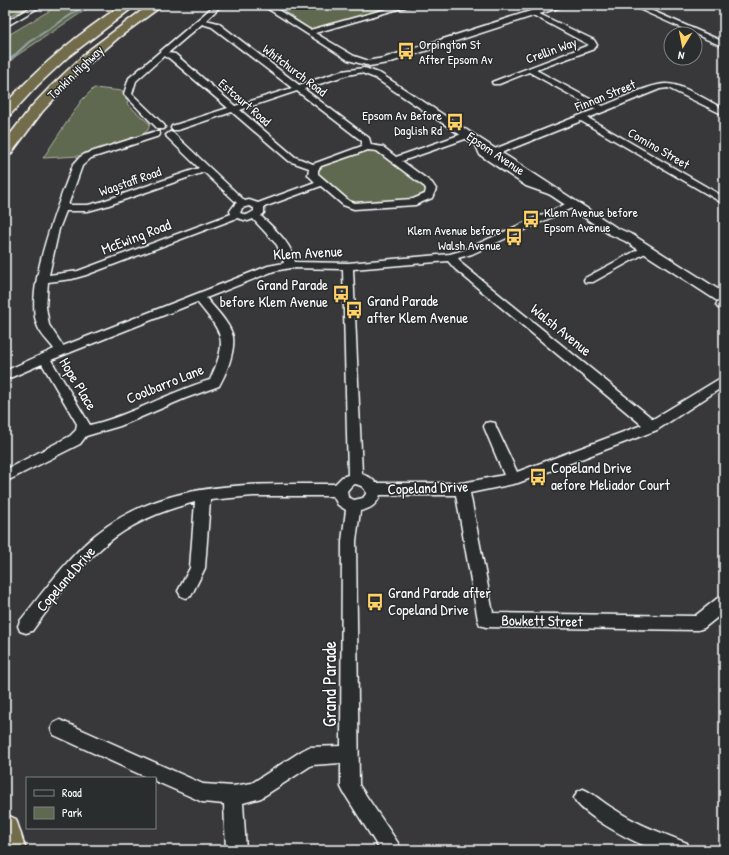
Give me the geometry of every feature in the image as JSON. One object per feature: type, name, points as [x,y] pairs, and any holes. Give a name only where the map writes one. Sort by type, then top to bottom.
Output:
[{"type":"highway","name":"Tonkin Highway","points":[[5,112],[40,75],[69,50],[93,30],[130,5]]},
{"type":"highway","name":"Tonkin Highway","points":[[5,152],[42,104],[80,64],[114,36],[157,5]]},
{"type":"highway","points":[[5,830],[10,850]]},
{"type":"street","points":[[5,25],[40,5]]},
{"type":"street","points":[[158,130],[128,94],[132,80],[219,5]]},
{"type":"street","name":"Epsom Avenue","points":[[265,5],[367,68],[614,231],[622,239],[724,304]]},
{"type":"street","points":[[313,34],[409,5]]},
{"type":"street","points":[[633,5],[724,45]]},
{"type":"street","points":[[172,132],[232,109],[345,73],[367,68],[550,6]]},
{"type":"street","name":"Crellin Way","points":[[496,82],[531,70],[593,45],[591,42],[533,13]]},
{"type":"street","name":"Whitchurch Road","points":[[200,21],[215,25],[366,140],[367,148]]},
{"type":"street","name":"Estcourt Road","points":[[162,53],[172,56],[292,159],[314,167]]},
{"type":"street","points":[[531,70],[602,109]]},
{"type":"street","name":"Finnan Street","points":[[495,152],[659,87],[668,86],[676,88],[724,112]]},
{"type":"street","name":"Comino Street","points":[[582,118],[724,200]]},
{"type":"street","points":[[60,351],[44,326],[40,307],[43,279],[54,229],[78,165],[83,159],[168,126],[205,169],[243,204]]},
{"type":"street","points":[[396,160],[468,134]]},
{"type":"street","points":[[478,141],[483,153],[522,179],[537,188],[559,195]]},
{"type":"street","points":[[367,148],[380,149],[396,160],[428,185],[431,189],[429,196],[415,202],[354,206],[346,203],[320,183],[312,173],[314,167],[318,164],[367,148]]},
{"type":"street","name":"Wagstaff Road","points":[[62,208],[88,208],[103,204],[205,169]]},
{"type":"street","points":[[258,206],[260,210],[259,214],[242,218],[236,215],[235,210],[238,206],[243,204],[249,203],[258,206],[320,183]]},
{"type":"street","name":"Klem Avenue","points":[[5,376],[60,351],[272,268],[290,266],[348,266],[451,257],[468,252],[573,204]]},
{"type":"street","name":"McEwing Road","points":[[43,279],[82,274],[236,215]]},
{"type":"street","points":[[254,216],[286,248],[289,255],[290,266]]},
{"type":"street","points":[[589,280],[643,251]]},
{"type":"street","name":"Walsh Avenue","points":[[451,257],[459,267],[652,426]]},
{"type":"street","points":[[348,266],[355,478]]},
{"type":"street","name":"Coolbarro Lane","points":[[82,432],[102,428],[193,389],[215,383],[222,366],[227,338],[223,328],[199,297]]},
{"type":"street","name":"Hope Place","points":[[5,476],[74,440],[82,432],[84,424],[44,358]]},
{"type":"street","name":"Copeland Drive","points":[[373,490],[462,489],[513,479],[652,426],[724,380]]},
{"type":"street","points":[[490,427],[513,479]]},
{"type":"street","points":[[355,478],[365,480],[372,486],[373,490],[373,494],[368,502],[358,506],[352,506],[344,501],[341,498],[339,490],[347,480],[355,478]]},
{"type":"street","name":"Bowkett Street","points":[[462,489],[486,620],[698,623],[724,602]]},
{"type":"street","name":"Copeland Drive","points":[[26,626],[67,573],[100,540],[135,517],[170,502],[203,494],[238,490],[339,490]]},
{"type":"street","points":[[186,591],[197,568],[203,494]]},
{"type":"street","name":"Grand Parade","points":[[352,506],[349,541],[350,787],[391,850]]},
{"type":"street","points":[[60,729],[202,793],[233,795],[255,792],[309,756],[350,754]]},
{"type":"street","points":[[233,795],[236,850]]},
{"type":"street","points":[[583,798],[607,816],[635,831],[680,850]]},
{"type":"green space","points":[[5,5],[30,5],[5,19]]},
{"type":"green space","points":[[59,5],[93,5],[16,56],[5,66],[5,37]]},
{"type":"green space","points":[[275,5],[398,5],[311,30]]},
{"type":"green space","points":[[94,88],[122,91],[128,101],[127,104],[150,124],[148,130],[142,135],[79,156],[43,158],[81,101]]},
{"type":"green space","points":[[364,150],[381,152],[427,186],[428,194],[416,201],[356,204],[348,201],[317,173],[320,167]]},
{"type":"waterway","points":[[5,64],[29,42],[86,5]]},
{"type":"place","name":"Orpington St After Epsom Av","points":[[406,51]]},
{"type":"place","name":"Epsom Av Before Daglish Rd","points":[[455,122]]},
{"type":"place","name":"Klem Avenue before Epsom Avenue","points":[[531,219]]},
{"type":"place","name":"Klem Avenue before Walsh Avenue","points":[[514,237]]},
{"type":"place","name":"Grand Parade before Klem Avenue","points":[[341,294]]},
{"type":"place","name":"Grand Parade after Klem Avenue","points":[[354,310]]},
{"type":"place","name":"Copeland Drive aefore Meliador Court","points":[[538,477]]},
{"type":"place","name":"Grand Parade after Copeland Drive","points":[[375,602]]}]
